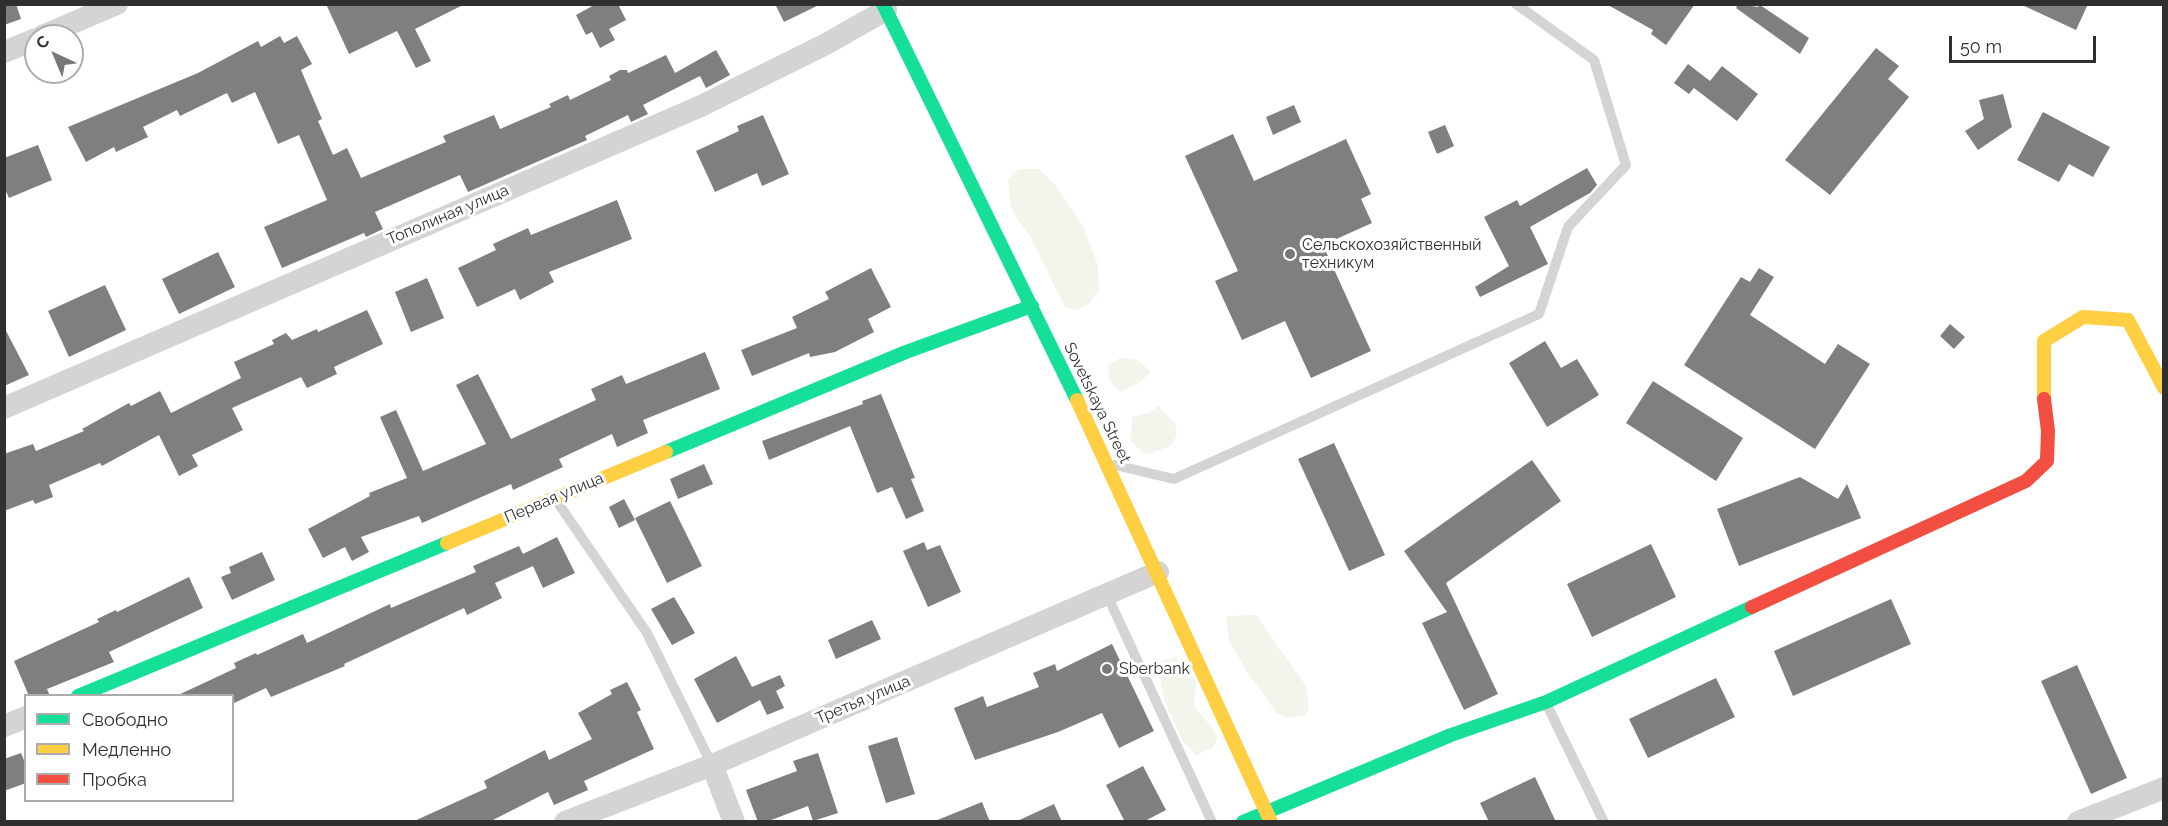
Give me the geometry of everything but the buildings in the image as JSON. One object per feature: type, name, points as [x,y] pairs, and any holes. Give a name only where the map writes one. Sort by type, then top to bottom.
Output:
[{"type":"street","points":[[70,24],[117,4]]},
{"type":"street","name":"Sovetskaya Street","points":[[885,7],[1109,464],[1269,817]]},
{"type":"street","name":"Тополиная улица","points":[[4,408],[701,106],[826,44],[885,7]]},
{"type":"street","points":[[4,52],[24,44]]},
{"type":"street","name":"Первая улица","points":[[83,694],[906,352],[1032,306]]},
{"type":"street","points":[[1243,822],[1269,817],[1451,735],[1546,702],[2026,480],[2048,461],[2048,431],[2043,391],[2044,341],[2083,317],[2128,320],[2163,388]]},
{"type":"street","name":"Третья улица","points":[[565,822],[712,765],[1158,572]]},
{"type":"street","points":[[4,726],[24,718]]},
{"type":"street","points":[[712,765],[734,822]]},
{"type":"street","points":[[2078,822],[2163,788]]},
{"type":"lane","points":[[1109,464],[1174,479],[1539,314],[1568,227],[1626,165],[1594,60],[1516,4]]},
{"type":"lane","points":[[554,498],[612,578],[647,633],[712,765]]},
{"type":"lane","points":[[1107,595],[1212,822]]},
{"type":"lane","points":[[1546,702],[1604,822]]},
{"type":"shaded area","points":[[1019,169],[1039,169],[1055,185],[1083,226],[1098,266],[1099,291],[1089,304],[1077,310],[1065,308],[1031,238],[1011,209],[1008,179]]},
{"type":"shaded area","points":[[1120,358],[1138,360],[1151,372],[1138,384],[1120,392],[1110,380],[1108,366]]},
{"type":"shaded area","points":[[1159,406],[1176,425],[1176,437],[1170,446],[1146,455],[1131,441],[1132,417],[1148,413]]},
{"type":"shaded area","points":[[1256,615],[1306,686],[1309,709],[1305,715],[1287,718],[1277,713],[1249,675],[1229,641],[1226,616]]},
{"type":"shaded area","points":[[1176,657],[1196,682],[1194,705],[1218,736],[1213,748],[1196,755],[1181,739],[1164,699],[1157,663]]},
{"type":"traffic: fast","points":[[883,4],[1077,400]]},
{"type":"traffic: fast","points":[[666,452],[906,352],[1032,306]]},
{"type":"traffic: fast","points":[[83,694],[447,543]]},
{"type":"traffic: fast","points":[[1243,822],[1451,735],[1546,702],[1752,607]]},
{"type":"traffic: slow","points":[[2044,399],[2044,341],[2083,317],[2128,320],[2164,388]]},
{"type":"traffic: slow","points":[[1077,400],[1271,822]]},
{"type":"traffic: slow","points":[[447,543],[666,452]]},
{"type":"traffic: jam","points":[[1752,607],[2026,481],[2047,461],[2048,431],[2044,399]]},
{"type":"place","name":"Сельскохозяйственный техникум","points":[[1290,254]]},
{"type":"place","name":"Sberbank","points":[[1107,669]]}]
